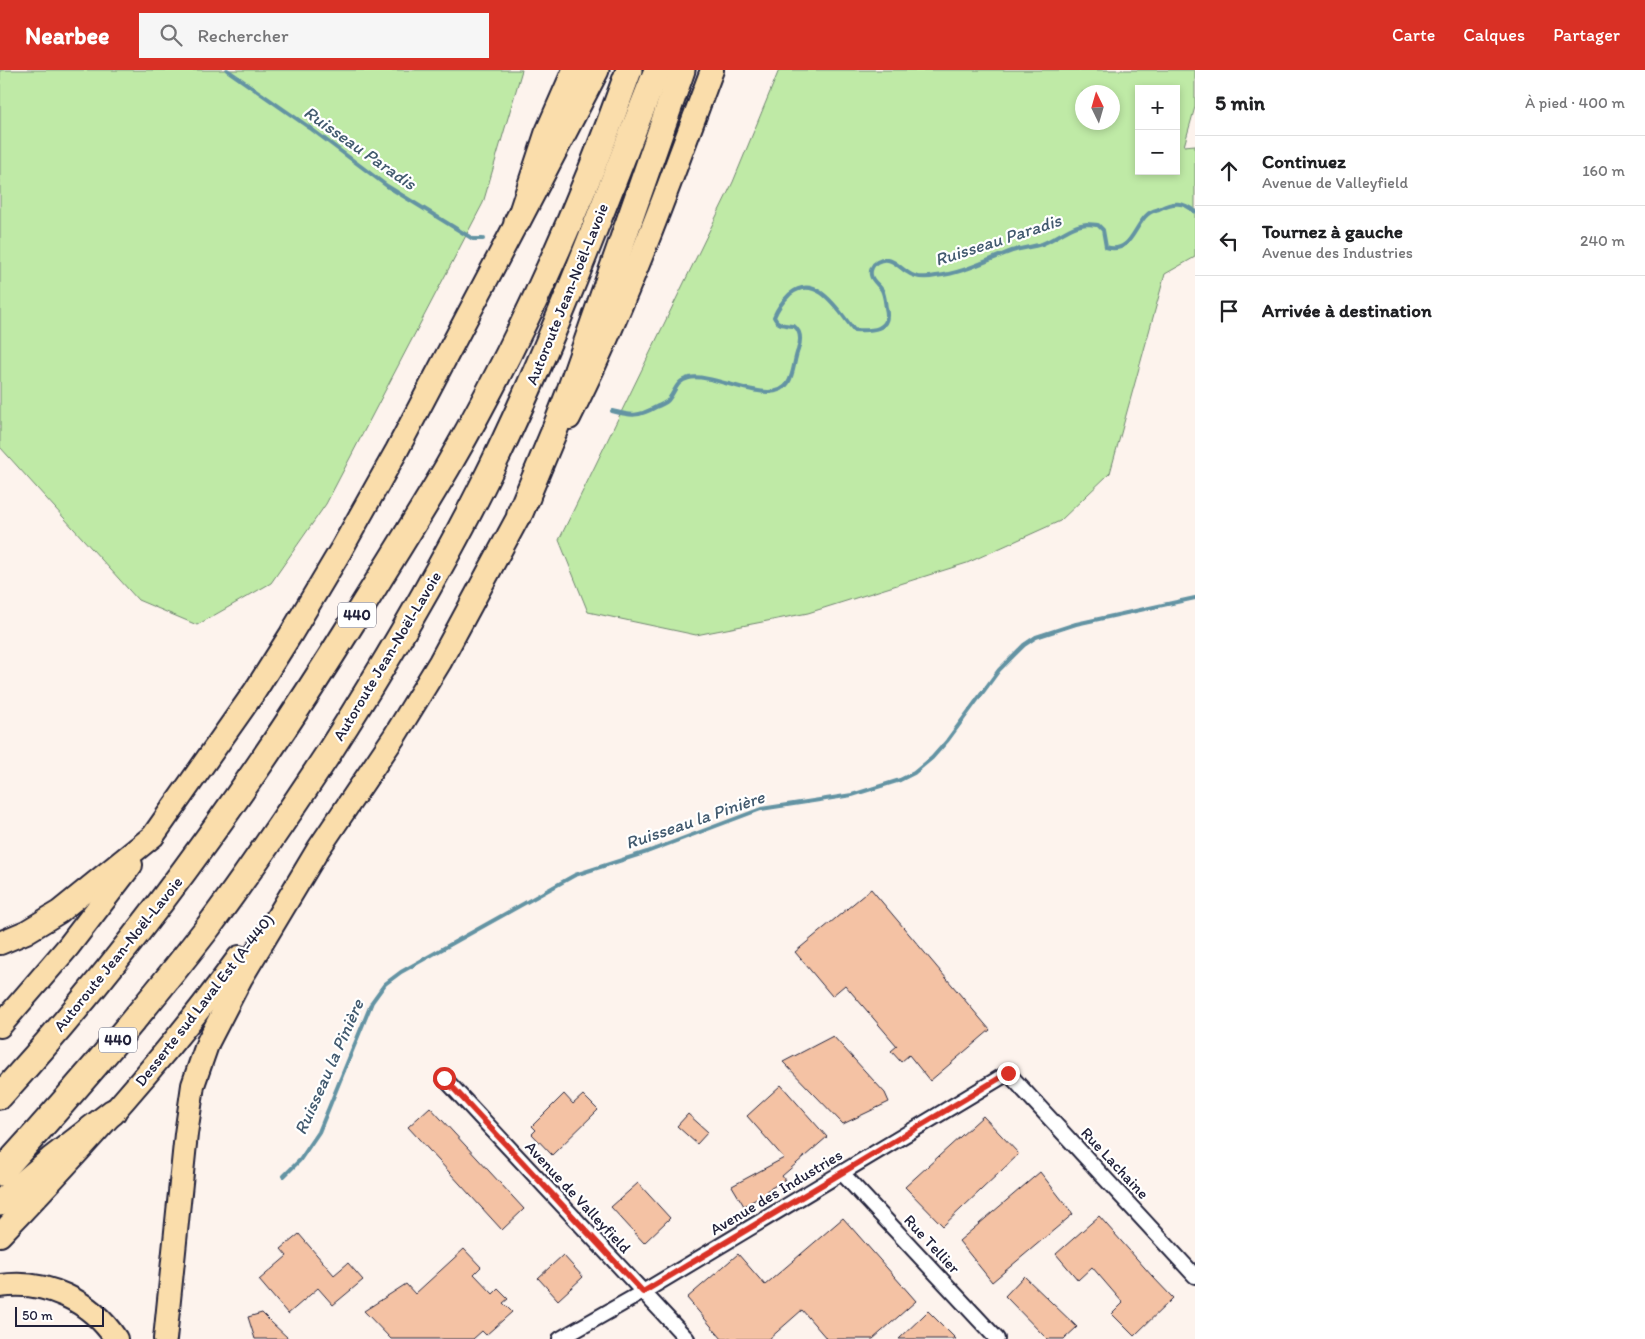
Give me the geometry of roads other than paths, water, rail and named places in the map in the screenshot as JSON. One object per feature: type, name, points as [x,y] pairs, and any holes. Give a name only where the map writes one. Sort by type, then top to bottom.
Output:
[{"type":"highway","points":[[517,222],[546,134],[574,70]]},
{"type":"highway","points":[[0,1026],[74,939],[153,836],[251,697],[321,584],[397,450],[596,70]]},
{"type":"highway","name":"Autoroute Jean-Noël-Lavoie","points":[[0,1096],[123,951],[211,835],[294,715],[410,530],[480,407],[537,294],[585,183],[629,70]]},
{"type":"highway","name":"Autoroute Jean-Noël-Lavoie","points":[[0,1173],[95,1067],[161,987],[228,900],[309,783],[407,625],[465,521],[520,408],[574,282],[657,70]]},
{"type":"highway","points":[[520,512],[569,393],[682,70]]},
{"type":"highway","points":[[168,1332],[186,1134],[193,1085],[202,1054],[241,978],[319,848],[389,744],[440,662],[545,468],[608,336],[668,187],[712,70]]},
{"type":"highway","points":[[0,943],[26,932],[60,912],[153,836]]},
{"type":"highway","name":"Desserte sud Laval Est (A-440)","points":[[0,1234],[114,1112],[175,1042],[235,964],[319,848]]},
{"type":"highway","points":[[0,1203],[114,1112]]},
{"type":"highway","points":[[0,1286],[33,1286],[74,1299],[99,1316],[116,1339]]},
{"type":"street","name":"Avenue des Industries","points":[[560,1339],[643,1292],[1008,1073]]},
{"type":"street","name":"Rue Lachaine","points":[[1008,1073],[1195,1276]]},
{"type":"street","name":"Avenue de Valleyfield","points":[[444,1078],[687,1339]]},
{"type":"street","name":"Rue Tellier","points":[[842,1173],[997,1339]]},
{"type":"waterway","name":"Ruisseau Paradis","points":[[227,70],[310,128],[387,186],[473,239],[483,239]]},
{"type":"waterway","name":"Ruisseau Paradis","points":[[612,411],[635,415],[650,410],[667,402],[681,381],[689,378],[712,380],[756,391],[770,392],[780,390],[790,379],[800,340],[800,334],[794,326],[780,324],[774,317],[783,302],[790,294],[800,288],[809,288],[818,291],[826,297],[854,330],[873,330],[879,328],[886,321],[885,301],[882,290],[872,277],[871,269],[874,264],[882,260],[894,262],[914,275],[932,277],[956,272],[1012,251],[1042,244],[1069,229],[1087,224],[1098,225],[1103,230],[1106,247],[1121,247],[1127,243],[1143,219],[1152,211],[1169,205],[1182,204],[1195,212]]},
{"type":"waterway","name":"Ruisseau la Pinière","points":[[284,1176],[300,1160],[319,1132],[372,1002],[385,984],[401,972],[575,875],[647,852],[761,809],[852,795],[900,780],[914,773],[932,758],[947,741],[999,670],[1024,645],[1036,637],[1076,624],[1195,598]]}]
